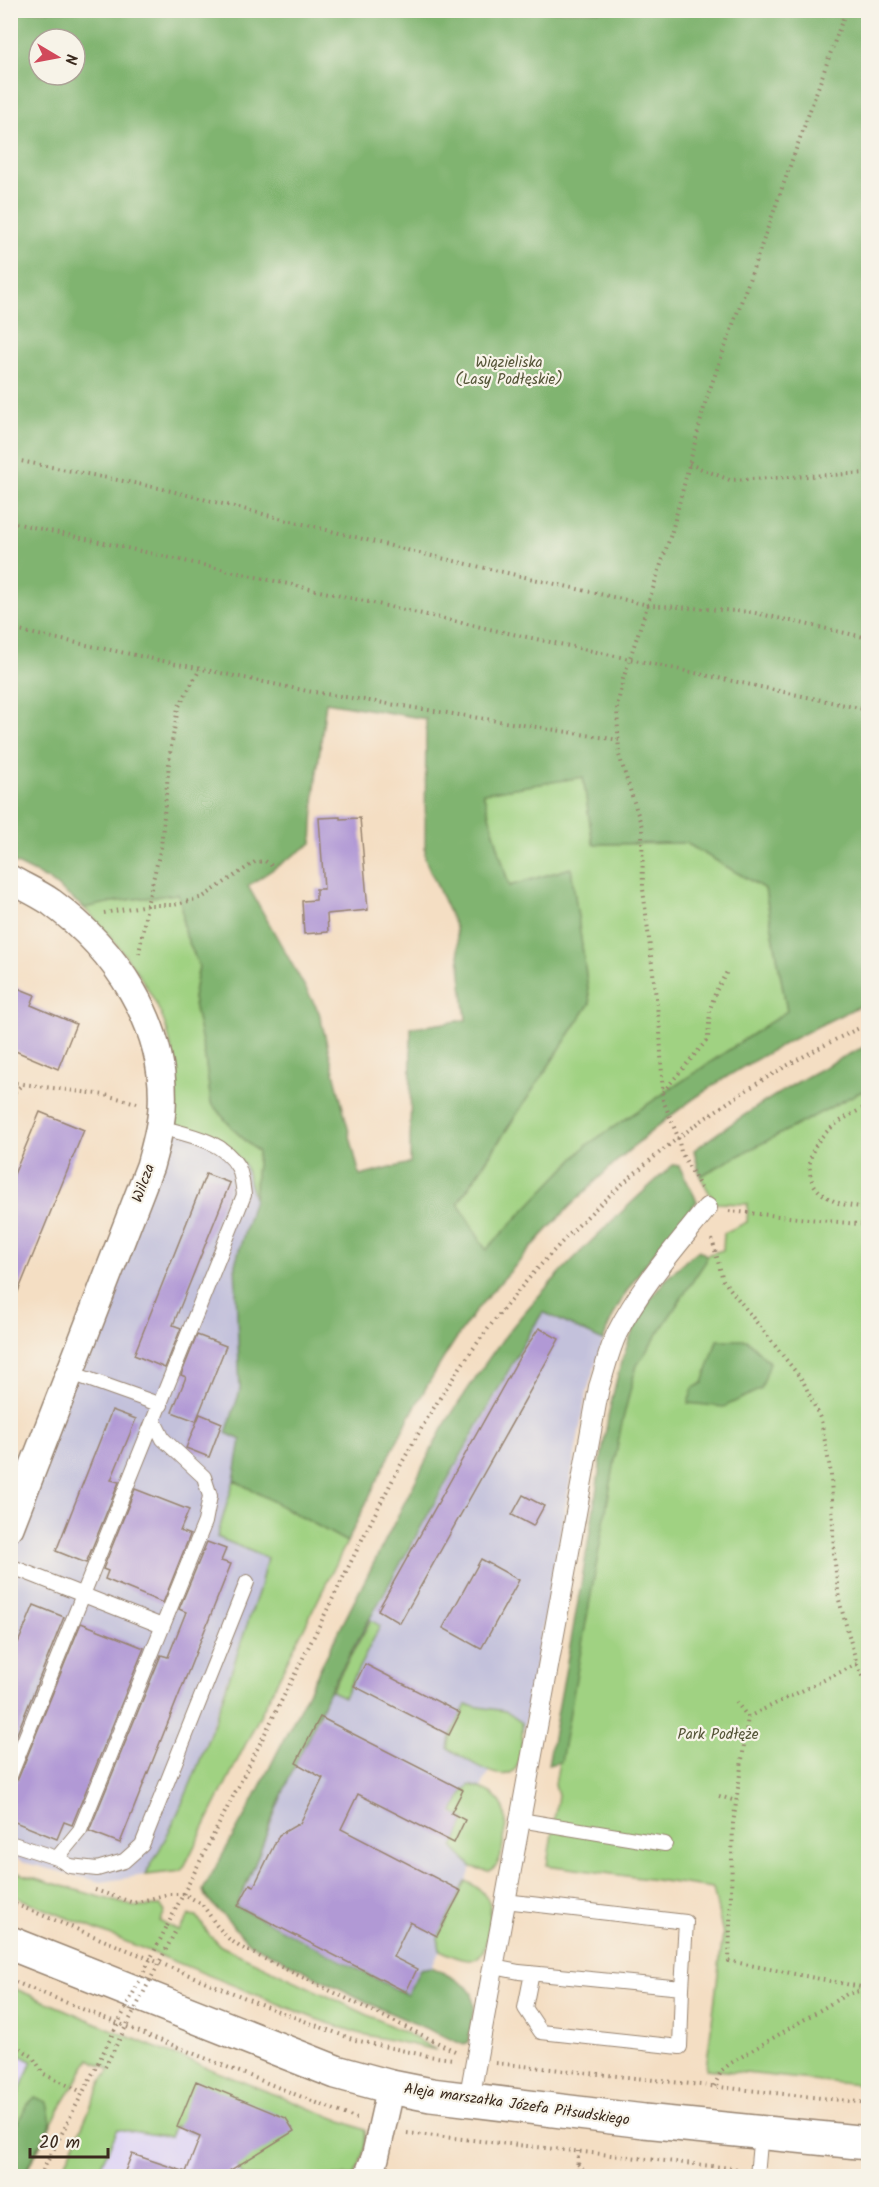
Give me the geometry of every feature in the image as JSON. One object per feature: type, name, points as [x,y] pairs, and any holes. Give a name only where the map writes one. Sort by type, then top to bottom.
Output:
[{"type":"street","name":"Wilcza","points":[[10,879],[50,901],[88,934],[115,967],[142,1006],[160,1061],[162,1089],[160,1127],[150,1166],[71,1373],[16,1494],[10,1527]]},
{"type":"street","points":[[469,2100],[599,1387],[616,1336],[631,1306],[707,1208]]},
{"type":"street","name":"Aleja marszałka Józefa Piłsudskiego","points":[[10,1942],[336,2072],[391,2087],[469,2100],[644,2121],[868,2143]]},
{"type":"street","points":[[368,2176],[391,2087]]},
{"type":"lane","points":[[10,1776],[244,1195],[238,1168],[221,1147],[160,1127]]},
{"type":"lane","points":[[71,1373],[161,1405]]},
{"type":"lane","points":[[57,1858],[80,1830],[204,1522],[210,1496],[204,1478],[162,1439],[154,1421]]},
{"type":"lane","points":[[10,1566],[162,1626]]},
{"type":"lane","points":[[10,1843],[57,1858],[70,1866],[97,1869],[123,1861],[142,1845],[248,1582]]},
{"type":"lane","points":[[519,1820],[665,1844]]},
{"type":"lane","points":[[505,1901],[686,1922],[680,2047],[541,2032],[525,2008],[526,1972]]},
{"type":"lane","points":[[494,1967],[682,1988]]},
{"type":"lane","points":[[757,2173],[761,2132]]},
{"type":"path","points":[[701,1189],[681,1152],[678,1137],[668,1116],[663,1092],[660,1031],[643,889],[642,827],[619,755],[617,707],[630,657],[672,531],[706,400],[846,10]]},
{"type":"path","points":[[10,459],[159,488],[419,554],[648,605],[751,612],[868,638]]},
{"type":"path","points":[[689,464],[730,480],[868,473]]},
{"type":"path","points":[[10,522],[494,630],[630,657],[868,710]]},
{"type":"path","points":[[10,629],[307,691],[619,740]]},
{"type":"path","points":[[135,996],[140,943],[161,847],[170,753],[178,708],[200,669]]},
{"type":"path","points":[[78,926],[98,914],[147,905],[174,904],[203,897],[255,862],[265,861],[275,868]]},
{"type":"path","points":[[663,1092],[708,1039],[710,1009],[716,991],[728,970]]},
{"type":"path","points":[[40,2176],[395,1476],[446,1388],[489,1328],[546,1258],[609,1195],[678,1137],[762,1080],[868,1024]]},
{"type":"path","points":[[10,1082],[105,1095],[138,1104]]},
{"type":"path","points":[[10,1096],[23,1084]]},
{"type":"path","points":[[868,1106],[852,1113],[833,1126],[818,1141],[809,1159],[810,1175],[817,1190],[833,1201],[868,1208]]},
{"type":"path","points":[[868,1225],[707,1208],[714,1252],[723,1280],[802,1381],[821,1420],[831,1474],[834,1554],[839,1600],[857,1664],[868,1688]]},
{"type":"path","points":[[748,1717],[857,1664]]},
{"type":"path","points":[[736,1702],[748,1717],[733,1824],[729,1961],[867,1988]]},
{"type":"path","points":[[719,1796],[736,1801]]},
{"type":"path","points":[[91,1889],[134,1903],[169,1894],[184,1894],[202,1904],[217,1926],[240,1947],[477,2061]]},
{"type":"path","points":[[10,1902],[274,2010],[355,2040],[428,2056],[868,2103]]},
{"type":"path","points":[[105,2067],[176,1930]]},
{"type":"path","points":[[10,1980],[115,2024],[395,2132],[757,2173],[812,2176]]},
{"type":"path","points":[[714,2086],[722,2070],[731,2063],[847,1994],[867,1988]]},
{"type":"path","points":[[10,2042],[32,2056],[37,2067],[44,2074],[82,2092]]},
{"type":"path","points":[[577,2176],[578,2151]]},
{"type":"path","points":[[577,2163],[588,2176]]},
{"type":"shaded area","points":[[176,1124],[225,1143],[245,1166],[254,1199],[235,1264],[240,1391],[226,1432],[241,1440],[234,1480],[217,1537],[267,1558],[259,1590],[192,1781],[161,1850],[145,1875],[101,1882],[22,1862],[11,1854],[11,1522]]},
{"type":"shaded area","points":[[542,1312],[603,1341],[586,1395],[523,1734],[522,1723],[448,1748],[489,1771],[481,1788],[470,1785],[453,1812],[467,1819],[468,1861],[472,1867],[438,1938],[440,1950],[432,1967],[420,1969],[407,1995],[236,1907],[248,1883],[295,1763],[319,1717],[327,1695]]},
{"type":"shaded area","points":[[11,1994],[56,2013],[11,2124]]},
{"type":"shaded area","points":[[175,2126],[225,2147],[243,2176],[96,2176],[118,2129],[169,2137]]},
{"type":"green space","name":"Wiązieliska (Lasy Podłęskie)","points":[[10,11],[868,11],[868,1002],[772,1050],[717,1083],[636,1144],[585,1190],[472,1316],[420,1398],[347,1542],[234,1480],[241,1440],[226,1433],[240,1391],[235,1264],[254,1199],[258,1152],[234,1130],[211,1103],[205,1057],[193,998],[199,966],[184,931],[182,907],[178,894],[118,901],[84,908],[49,880],[11,861]],"holes":[[[326,702],[426,719],[425,859],[456,928],[466,1020],[411,1028],[410,1163],[360,1176],[319,1012],[248,886],[312,843],[315,788]],[[583,777],[593,844],[686,843],[765,889],[787,1011],[587,1145],[486,1250],[458,1203],[590,1003],[571,868],[509,886],[483,793]]]},
{"type":"green space","points":[[583,777],[593,844],[686,843],[765,889],[787,1011],[587,1145],[486,1251],[458,1204],[590,1003],[571,868],[509,886],[483,793]]},
{"type":"green space","points":[[177,893],[182,907],[184,931],[199,966],[193,998],[205,1057],[211,1103],[234,1130],[258,1152],[254,1199],[245,1166],[225,1143],[176,1124],[173,1062],[165,1025],[136,970],[110,936],[84,908]]},
{"type":"green space","points":[[868,1045],[868,1089],[700,1176],[694,1150],[778,1093]]},
{"type":"green space","name":"Park Podłęże","points":[[868,1089],[868,2086],[706,2069],[723,1934],[713,1888],[547,1865],[558,1795],[555,1784],[618,1429],[634,1359],[706,1255],[723,1250],[724,1233],[747,1222],[748,1204],[715,1203],[700,1176]]},
{"type":"green space","points":[[673,1165],[679,1166],[697,1201],[643,1267],[610,1321],[603,1341],[543,1312],[327,1695],[285,1787],[236,1906],[407,1995],[420,1969],[432,1967],[455,1979],[467,1987],[472,1994],[474,2007],[468,2043],[464,2045],[379,2008],[249,1943],[205,1896],[203,1890],[250,1806],[443,1427],[501,1341],[540,1294],[595,1237]]},
{"type":"green space","points":[[699,1250],[706,1255],[706,1261],[636,1367],[621,1427],[561,1762],[548,1765],[583,1576],[608,1418],[619,1371],[635,1326],[647,1304],[671,1275]]},
{"type":"green space","points":[[717,1340],[747,1340],[770,1363],[761,1389],[724,1407],[688,1403],[693,1388],[703,1383]]},
{"type":"green space","points":[[234,1480],[347,1542],[182,1871],[145,1875],[164,1842],[209,1736],[259,1590],[267,1558],[217,1537]]},
{"type":"green space","points":[[371,1620],[380,1626],[344,1697],[331,1691]]},
{"type":"green space","points":[[466,1705],[505,1711],[522,1723],[520,1756],[516,1768],[509,1774],[489,1772],[448,1748],[450,1737]]},
{"type":"green space","points":[[470,1785],[498,1799],[505,1814],[506,1823],[501,1856],[495,1866],[488,1871],[472,1867],[453,1847],[466,1819],[453,1812],[464,1791]]},
{"type":"green space","points":[[11,1871],[135,1907],[161,1906],[165,1912],[160,1921],[179,1931],[190,1915],[197,1916],[209,1935],[221,1946],[406,2033],[436,2050],[358,2033],[316,2019],[11,1895]]},
{"type":"green space","points":[[466,1881],[482,1891],[489,1902],[490,1909],[485,1946],[477,1958],[471,1960],[457,1958],[440,1950],[438,1938]]},
{"type":"green space","points":[[11,1987],[144,2043],[365,2130],[363,2154],[354,2176],[243,2176],[225,2147],[175,2126],[170,2137],[118,2129],[96,2176],[60,2176],[103,2079],[110,2070],[90,2059],[60,2108],[24,2176],[11,2176],[11,2112],[32,2061],[11,2051]]},
{"type":"green space","points":[[35,2097],[47,2102],[51,2122],[23,2176],[11,2176],[11,2134],[28,2104]]},
{"type":"building","points":[[340,817],[340,819],[360,818],[368,910],[327,914],[328,932],[304,934],[302,901],[316,900],[316,889],[324,889],[319,818]]},
{"type":"building","points":[[10,985],[35,995],[31,1005],[76,1024],[58,1069],[13,1050],[16,1039],[10,1053]]},
{"type":"building","points":[[40,1112],[84,1130],[11,1309],[10,1184]]},
{"type":"building","points":[[206,1174],[230,1183],[173,1325],[181,1328],[165,1368],[134,1355]]},
{"type":"building","points":[[539,1328],[559,1339],[400,1623],[378,1610],[519,1358]]},
{"type":"building","points":[[197,1335],[226,1346],[196,1421],[172,1412],[186,1377],[181,1375]]},
{"type":"building","points":[[112,1410],[136,1419],[111,1480],[119,1482],[86,1563],[56,1551]]},
{"type":"building","points":[[200,1414],[222,1423],[209,1457],[186,1448]]},
{"type":"building","points":[[135,1489],[189,1510],[180,1531],[190,1535],[163,1603],[105,1579],[108,1571],[103,1569]]},
{"type":"building","points":[[523,1495],[544,1506],[533,1526],[512,1515]]},
{"type":"building","points":[[207,1542],[226,1549],[221,1561],[231,1564],[120,1843],[89,1831],[161,1655],[168,1657],[186,1612],[179,1609]]},
{"type":"building","points":[[481,1559],[519,1580],[481,1649],[443,1628]]},
{"type":"building","points":[[34,1605],[64,1617],[10,1751],[10,1662]]},
{"type":"building","points":[[81,1623],[144,1648],[72,1825],[64,1822],[57,1839],[10,1820],[10,1785],[18,1779]]},
{"type":"building","points":[[365,1664],[460,1713],[449,1735],[354,1686]]},
{"type":"building","points":[[320,1717],[463,1790],[451,1813],[465,1820],[454,1843],[358,1794],[341,1829],[461,1891],[437,1936],[410,1922],[393,1957],[417,1969],[406,1992],[238,1906],[250,1884],[254,1886],[279,1835],[300,1823],[323,1778],[296,1763]]},
{"type":"building","points":[[196,2081],[286,2118],[294,2131],[221,2176],[123,2176],[132,2154],[186,2172],[200,2137],[177,2127]]}]
